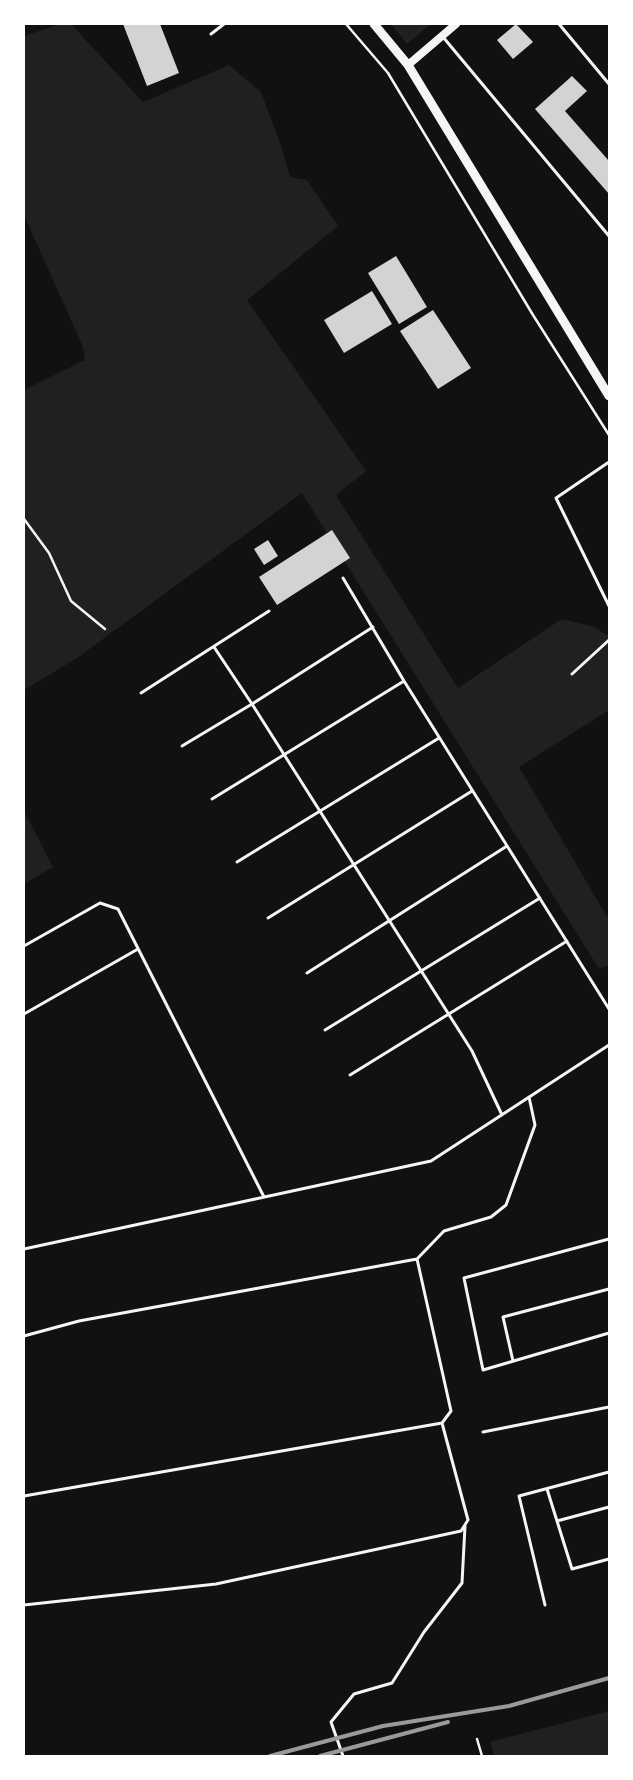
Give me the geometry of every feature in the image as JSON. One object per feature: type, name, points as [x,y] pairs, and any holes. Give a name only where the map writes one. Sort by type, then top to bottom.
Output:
[{"type":"main road","points":[[374,24],[408,65],[609,396]]},
{"type":"street","points":[[408,65],[456,24]]},
{"type":"lane","points":[[211,34],[224,24]]},
{"type":"lane","points":[[559,24],[609,84]]},
{"type":"lane","points":[[442,36],[609,236]]},
{"type":"lane","points":[[609,462],[556,498],[609,606]]},
{"type":"lane","points":[[343,578],[404,682],[609,1009]]},
{"type":"lane","points":[[141,693],[269,611]]},
{"type":"lane","points":[[182,746],[373,627]]},
{"type":"lane","points":[[572,674],[609,640]]},
{"type":"lane","points":[[214,647],[472,1051],[502,1115]]},
{"type":"lane","points":[[212,799],[404,682]]},
{"type":"lane","points":[[237,862],[440,738]]},
{"type":"lane","points":[[268,918],[472,790]]},
{"type":"lane","points":[[307,973],[507,846]]},
{"type":"lane","points":[[325,1030],[540,898]]},
{"type":"lane","points":[[24,946],[100,902],[118,909],[264,1197]]},
{"type":"lane","points":[[350,1075],[567,941]]},
{"type":"lane","points":[[24,1014],[139,949]]},
{"type":"lane","points":[[24,1248],[431,1161],[609,1045]]},
{"type":"lane","points":[[24,1336],[79,1321],[417,1259],[444,1231],[491,1217],[506,1205],[535,1125],[529,1097]]},
{"type":"lane","points":[[609,1239],[464,1278],[483,1370],[609,1333]]},
{"type":"lane","points":[[24,1496],[442,1423],[451,1411],[417,1259]]},
{"type":"lane","points":[[512,1361],[503,1317],[609,1289]]},
{"type":"lane","points":[[483,1432],[609,1407]]},
{"type":"lane","points":[[24,1605],[216,1584],[462,1531],[468,1520],[442,1423]]},
{"type":"lane","points":[[545,1605],[519,1496],[609,1472]]},
{"type":"lane","points":[[548,1489],[572,1569],[609,1559]]},
{"type":"lane","points":[[557,1521],[609,1508]]},
{"type":"lane","points":[[343,1756],[330,1722],[354,1694],[392,1683],[424,1632],[462,1583],[465,1526]]},
{"type":"path","points":[[346,24],[388,73],[609,435]]},
{"type":"path","points":[[24,519],[49,553],[71,601],[105,630]]},
{"type":"path","points":[[477,1739],[482,1756]]},
{"type":"shaded area","points":[[60,24],[71,24],[143,102],[229,65],[261,92],[290,177],[307,180],[338,226],[247,300],[366,471],[336,495],[458,688],[562,619],[594,627],[609,636],[609,710],[519,767],[609,920],[609,965],[599,969],[302,493],[77,658],[24,690],[24,390],[85,360],[83,347],[24,215],[24,36]]},
{"type":"shaded area","points":[[391,24],[431,24],[407,44]]},
{"type":"shaded area","points":[[24,811],[53,867],[24,884]]},
{"type":"shaded area","points":[[609,1711],[609,1756],[494,1756],[490,1742]]},
{"type":"building","points":[[123,24],[160,24],[179,73],[147,86]]},
{"type":"building","points":[[516,24],[533,42],[513,59],[497,40]]},
{"type":"building","points":[[572,76],[587,91],[565,111],[609,161],[609,194],[535,109]]},
{"type":"building","points":[[396,256],[427,307],[399,324],[368,273]]},
{"type":"building","points":[[372,291],[392,324],[344,353],[324,320]]},
{"type":"building","points":[[433,310],[471,368],[438,389],[400,331]]},
{"type":"building","points":[[332,530],[350,558],[277,605],[259,577]]},
{"type":"building","points":[[268,540],[278,556],[264,565],[254,549]]},
{"type":"railway","points":[[270,1756],[383,1726],[509,1706],[609,1678]]},
{"type":"railway","points":[[320,1756],[448,1722]]}]
